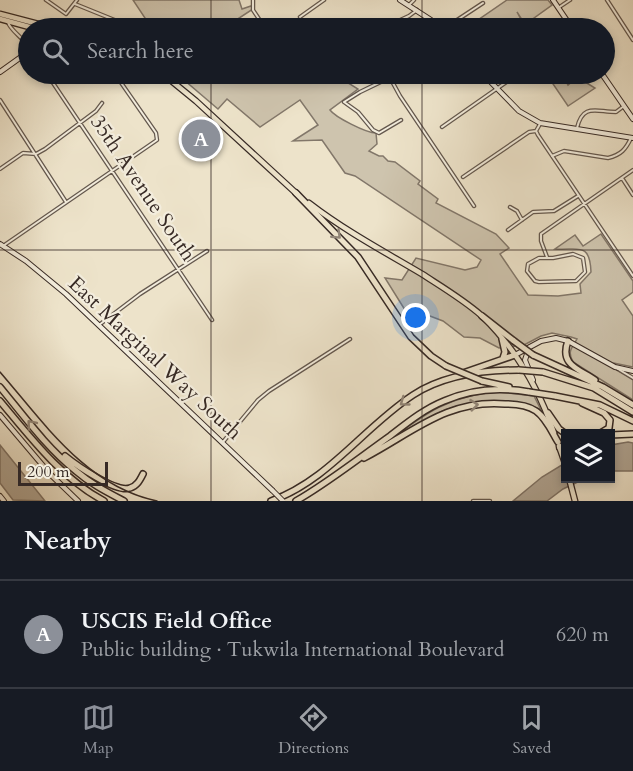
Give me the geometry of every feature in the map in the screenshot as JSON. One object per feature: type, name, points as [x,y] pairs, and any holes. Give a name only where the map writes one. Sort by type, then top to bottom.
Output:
[{"type":"highway","points":[[296,193],[358,257],[411,337],[431,356],[446,366],[482,381],[512,389]]},
{"type":"highway","points":[[482,316],[534,355],[603,387]]},
{"type":"highway","points":[[502,339],[505,352],[503,358]]},
{"type":"highway","points":[[568,341],[565,352],[568,362],[633,405]]},
{"type":"highway","points":[[271,501],[302,487],[315,478],[415,393],[475,367],[515,355]]},
{"type":"highway","points":[[436,384],[475,373],[519,370],[543,372],[594,388],[633,412]]},
{"type":"highway","points":[[0,387],[45,440],[85,478],[124,501]]},
{"type":"highway","points":[[347,468],[424,411],[441,402],[476,392],[512,389],[555,396],[600,405],[633,421]]},
{"type":"highway","points":[[570,399],[609,417],[607,429]]},
{"type":"highway","points":[[0,400],[61,470],[84,489],[104,501]]},
{"type":"highway","points":[[296,501],[347,468],[436,417],[474,404],[510,404],[534,410],[543,418],[559,445]]},
{"type":"highway","points":[[548,413],[561,430]]},
{"type":"highway","points":[[615,435],[633,434]]},
{"type":"highway","points":[[45,440],[73,463],[116,487],[129,489],[138,483],[143,474]]},
{"type":"main road","points":[[0,14],[18,19]]},
{"type":"main road","points":[[0,19],[18,24]]},
{"type":"main road","points":[[175,84],[296,193],[344,228],[436,283],[482,316],[515,355],[534,384],[548,413],[561,452]]},
{"type":"main road","points":[[570,483],[575,501]]},
{"type":"street","points":[[46,0],[64,13],[68,13],[76,2],[111,18]]},
{"type":"street","points":[[253,0],[253,10],[258,18]]},
{"type":"street","points":[[300,17],[324,0]]},
{"type":"street","points":[[400,0],[429,18]]},
{"type":"street","points":[[409,5],[414,0]]},
{"type":"street","points":[[553,0],[565,18]]},
{"type":"street","points":[[558,8],[570,0]]},
{"type":"street","points":[[607,0],[633,40]]},
{"type":"street","points":[[459,18],[483,3]]},
{"type":"street","points":[[404,18],[417,10]]},
{"type":"street","points":[[8,22],[10,28],[18,34]]},
{"type":"street","points":[[0,72],[18,59]]},
{"type":"street","name":"35th Avenue South","points":[[54,84],[212,320]]},
{"type":"street","points":[[2,245],[158,138],[122,84]]},
{"type":"street","points":[[377,84],[344,102],[358,112],[379,134],[401,120]]},
{"type":"street","points":[[393,84],[474,206]]},
{"type":"street","points":[[493,84],[519,111],[540,123],[632,138],[624,151],[608,158],[564,151],[551,156]]},
{"type":"street","points":[[442,126],[503,84]]},
{"type":"street","points":[[609,84],[633,119]]},
{"type":"street","points":[[0,100],[66,202]]},
{"type":"street","points":[[0,169],[23,153],[36,154],[102,104]]},
{"type":"street","points":[[577,130],[579,118],[585,112],[595,110],[616,112],[624,106]]},
{"type":"street","points":[[536,131],[540,123]]},
{"type":"street","points":[[536,131],[633,276]]},
{"type":"street","points":[[464,177],[529,132],[536,131]]},
{"type":"street","points":[[547,257],[541,234],[633,170]]},
{"type":"street","points":[[621,178],[633,195]]},
{"type":"street","points":[[508,230],[536,211],[554,211],[578,196]]},
{"type":"street","points":[[510,207],[517,211],[522,220]]},
{"type":"street","name":"East Marginal Way South","points":[[2,245],[59,288],[283,501]]},
{"type":"street","points":[[99,326],[166,277],[207,251]]},
{"type":"street","points":[[577,254],[585,262],[585,272],[576,281],[535,281],[527,271],[528,264],[539,258],[547,257],[577,254]]},
{"type":"street","points":[[515,355],[551,338],[568,341],[633,378]]},
{"type":"street","points":[[222,442],[269,391],[350,339]]},
{"type":"street","points":[[531,346],[525,360],[534,384]]},
{"type":"street","points":[[615,367],[633,371]]},
{"type":"street","points":[[0,415],[50,474],[78,501]]},
{"type":"street","points":[[0,496],[4,501]]},
{"type":"street","points":[[473,501],[490,501]]},
{"type":"shaded area","points":[[133,0],[239,0],[242,9],[251,6],[253,9],[239,18],[145,18]]},
{"type":"shaded area","points":[[507,0],[548,0],[552,5],[534,18],[521,18],[517,12],[520,18],[481,18]]},
{"type":"shaded area","points":[[189,84],[350,84],[358,89],[330,110],[351,124],[376,133],[377,144],[369,151],[383,156],[388,161],[395,162],[420,181],[418,184],[438,199],[436,203],[496,234],[509,248],[500,254],[528,295],[558,296],[581,293],[580,284],[591,272],[588,256],[581,250],[555,249],[575,235],[583,246],[601,234],[633,281],[633,292],[622,300],[633,316],[633,367],[614,363],[612,367],[633,379],[633,400],[573,362],[570,352],[577,339],[552,333],[524,345],[499,348],[480,338],[464,337],[443,321],[422,313],[405,310],[385,278],[402,280],[416,258],[465,270],[477,267],[481,260],[355,176],[345,173],[322,140],[293,141],[318,125],[300,100],[260,127],[227,99],[218,109]]},
{"type":"shaded area","points":[[553,84],[588,84],[595,88],[568,106]]},
{"type":"shaded area","points":[[499,392],[534,396],[541,410],[528,404],[505,401],[461,405],[436,414],[387,442],[438,408],[466,397]]},
{"type":"shaded area","points":[[633,443],[633,471],[615,471],[615,444]]},
{"type":"shaded area","points":[[0,445],[45,501],[13,500],[0,483]]},
{"type":"shaded area","points":[[561,465],[561,483],[576,483],[547,501],[513,501],[542,477]]},
{"type":"tram line","points":[[0,372],[51,432],[88,467],[109,482],[157,501]]},
{"type":"place","name":"USCIS Field Office","points":[[201,139]]}]
